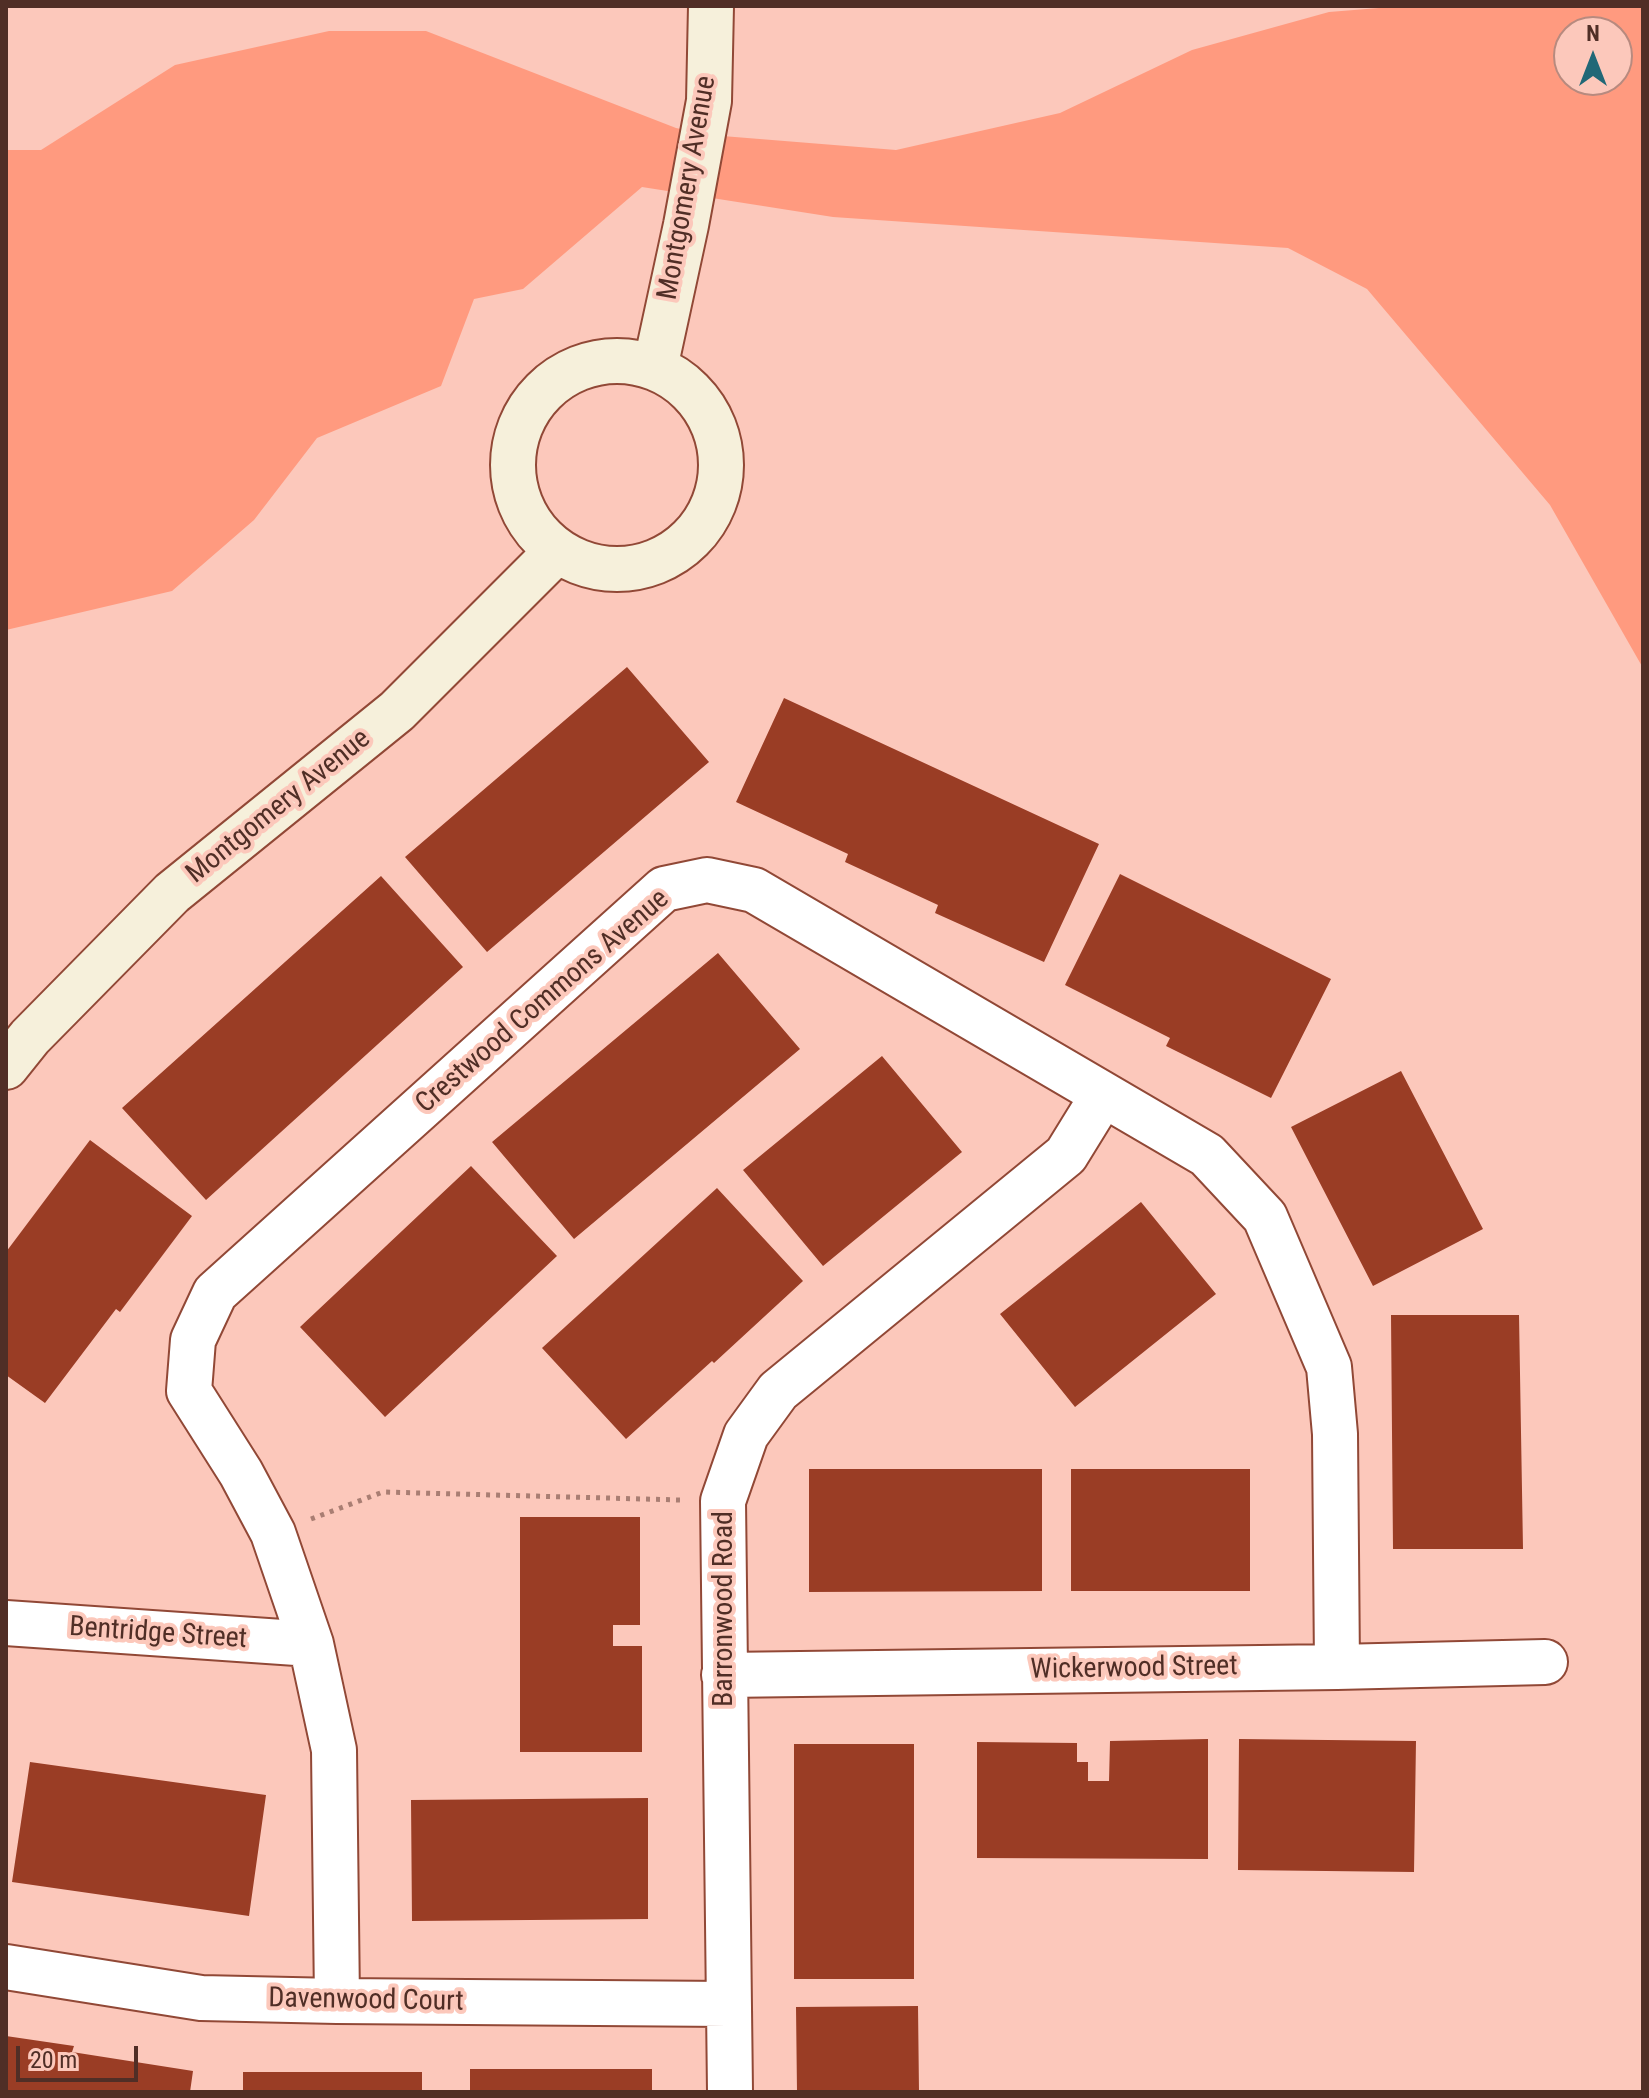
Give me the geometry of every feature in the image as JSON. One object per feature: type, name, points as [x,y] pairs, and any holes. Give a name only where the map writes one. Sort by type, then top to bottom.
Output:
[{"type":"street","name":"Montgomery Avenue","points":[[655,368],[709,101],[711,6]]},
{"type":"street","points":[[619,361],[655,368],[688,388],[710,417],[721,452],[719,488],[706,521],[691,539],[661,560],[626,569],[590,566],[557,551],[538,534],[519,503],[512,468],[518,432],[535,400],[551,384],[583,367],[619,361]]},
{"type":"street","name":"Montgomery Avenue","points":[[6,1067],[30,1037],[172,893],[397,711],[557,551]]},
{"type":"street","name":"Crestwood Commons Avenue","points":[[337,2001],[334,1750],[311,1644],[273,1533],[241,1473],[189,1391],[193,1340],[215,1293],[664,889],[707,880],[754,890],[1207,1155],[1265,1217],[1329,1367],[1335,1434],[1337,1667]]},
{"type":"street","name":"Barronwood Road","points":[[730,2092],[723,1501],[746,1435],[778,1391],[1066,1155],[1103,1095]]},
{"type":"street","name":"Bentridge Street","points":[[6,1623],[311,1644]]},
{"type":"street","name":"Wickerwood Street","points":[[724,1675],[1545,1662]]},
{"type":"street","name":"Davenwood Court","points":[[6,1967],[201,1998],[728,2004]]},
{"type":"path","points":[[273,1533],[383,1492],[723,1501]]},
{"type":"shaded area","points":[[1404,6],[1643,6],[1643,668],[1550,505],[1367,289],[1288,248],[833,217],[642,187],[523,289],[474,299],[441,386],[317,438],[254,520],[172,591],[6,630],[6,150],[41,150],[175,65],[329,31],[426,31],[676,128],[710,135],[896,150],[1060,113],[1192,50],[1329,12]]},
{"type":"building","points":[[627,667],[709,762],[487,952],[405,857]]},
{"type":"building","points":[[784,698],[1099,844],[1044,962],[935,913],[938,905],[845,862],[848,854],[736,802]]},
{"type":"building","points":[[1120,874],[1331,979],[1271,1098],[1166,1046],[1170,1038],[1065,985]]},
{"type":"building","points":[[381,876],[463,967],[206,1200],[122,1108]]},
{"type":"building","points":[[718,953],[800,1049],[574,1239],[492,1142]]},
{"type":"building","points":[[882,1056],[962,1152],[823,1266],[743,1170]]},
{"type":"building","points":[[1401,1071],[1483,1229],[1373,1286],[1291,1127]]},
{"type":"building","points":[[90,1140],[192,1216],[120,1312],[116,1309],[45,1403],[6,1375],[6,1252]]},
{"type":"building","points":[[471,1166],[557,1256],[385,1417],[300,1327]]},
{"type":"building","points":[[717,1188],[803,1281],[626,1439],[542,1348]]},
{"type":"building","points":[[1141,1202],[1216,1294],[1075,1407],[1000,1314]]},
{"type":"building","points":[[1391,1315],[1519,1315],[1523,1549],[1393,1549]]},
{"type":"building","points":[[809,1469],[1042,1469],[1042,1591],[809,1592]]},
{"type":"building","points":[[1071,1469],[1250,1469],[1250,1591],[1071,1591]]},
{"type":"building","points":[[520,1517],[640,1517],[640,1625],[613,1625],[613,1646],[642,1646],[642,1752],[520,1752]]},
{"type":"building","points":[[1208,1739],[1208,1859],[977,1858],[977,1742],[1077,1743],[1077,1762],[1088,1762],[1088,1781],[1109,1781],[1110,1741]]},
{"type":"building","points":[[1239,1739],[1416,1741],[1414,1872],[1238,1870]]},
{"type":"building","points":[[794,1744],[914,1744],[914,1979],[794,1979]]},
{"type":"building","points":[[30,1762],[266,1795],[249,1916],[12,1882]]},
{"type":"building","points":[[648,1798],[648,1919],[412,1921],[411,1800]]},
{"type":"building","points":[[918,2006],[919,2092],[797,2092],[796,2007]]},
{"type":"building","points":[[6,2036],[74,2046],[72,2052],[193,2071],[190,2092],[6,2092]]},
{"type":"building","points":[[470,2069],[652,2069],[652,2092],[470,2092]]},
{"type":"building","points":[[243,2072],[422,2072],[422,2092],[243,2092]]}]
